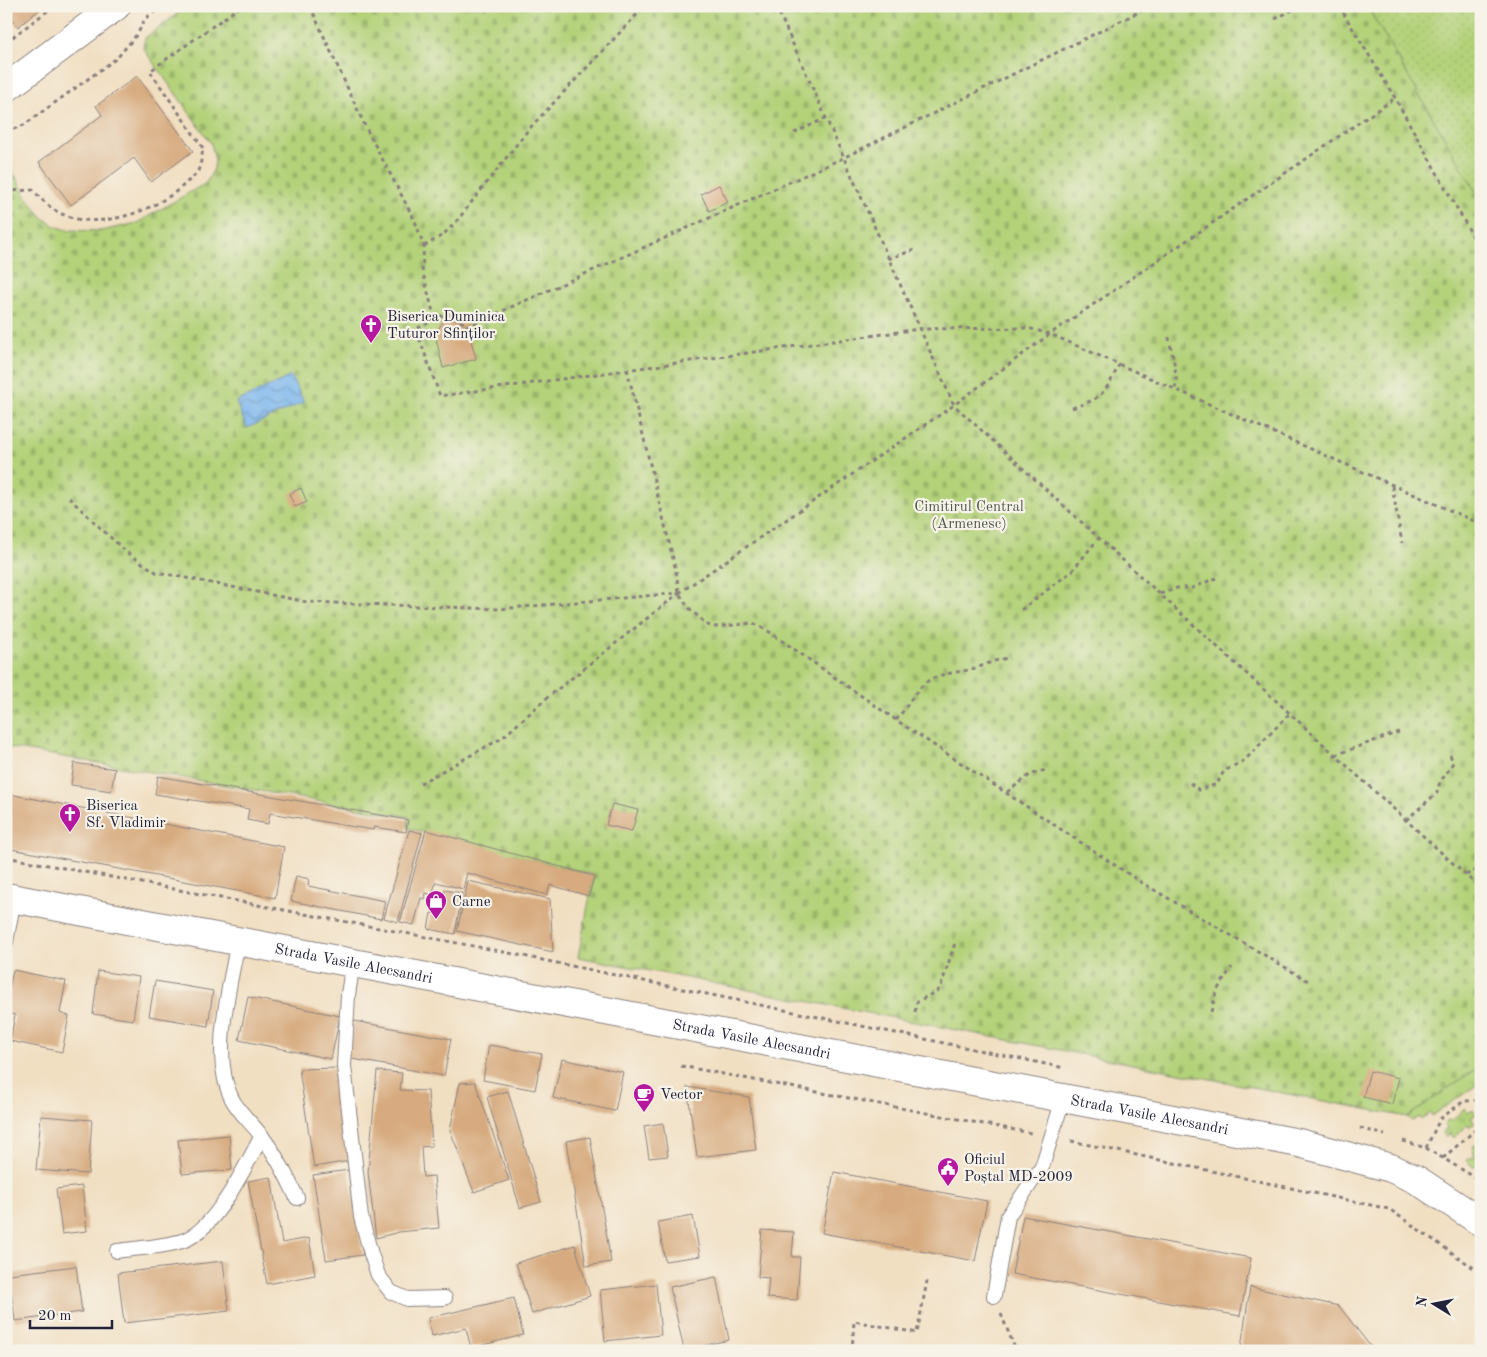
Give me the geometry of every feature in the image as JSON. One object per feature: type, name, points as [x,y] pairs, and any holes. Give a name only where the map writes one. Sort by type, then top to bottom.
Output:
[{"type":"main road","points":[[6,88],[116,6]]},
{"type":"main road","name":"Strada Vasile Alecsandri","points":[[10,897],[1063,1099],[1266,1136],[1391,1168],[1417,1180],[1481,1222]]},
{"type":"lane","points":[[6,942],[10,897]]},
{"type":"lane","points":[[238,940],[221,1055],[226,1086],[240,1112],[262,1136],[278,1160],[297,1198]]},
{"type":"lane","points":[[353,962],[348,995],[344,1066],[361,1217],[370,1254],[378,1275],[391,1292],[407,1299],[445,1298]]},
{"type":"lane","points":[[994,1296],[1008,1216],[1042,1167],[1063,1099]]},
{"type":"lane","points":[[117,1251],[181,1241],[198,1233],[236,1181],[262,1136]]},
{"type":"path","points":[[6,42],[54,6]]},
{"type":"path","points":[[6,132],[24,125],[117,58],[138,33],[145,19],[162,6]]},
{"type":"path","points":[[6,191],[33,190],[44,203],[57,212],[72,218],[108,220],[145,210],[176,193],[198,171],[203,148],[150,71],[241,6]]},
{"type":"path","points":[[310,6],[365,126],[415,221],[424,246],[422,269],[435,320]]},
{"type":"path","points":[[424,246],[443,235],[456,222],[528,130],[645,6]]},
{"type":"path","points":[[776,6],[954,405],[1481,888]]},
{"type":"path","points":[[1151,6],[843,158],[469,326],[447,313],[416,329],[440,396],[919,329],[1028,328],[1050,334],[1481,524]]},
{"type":"path","points":[[1275,19],[1300,6]]},
{"type":"path","points":[[1339,6],[1395,98],[1481,251]]},
{"type":"path","points":[[417,785],[502,738],[548,697],[679,593],[954,405],[1050,334],[1395,98]]},
{"type":"path","points":[[794,133],[826,118]]},
{"type":"path","points":[[888,259],[914,250]]},
{"type":"path","points":[[1170,337],[1172,361],[1178,378],[1175,389]]},
{"type":"path","points":[[1072,408],[1091,402],[1104,393],[1119,365]]},
{"type":"path","points":[[627,369],[676,571],[679,593],[688,607],[707,625],[715,627],[753,623],[1138,881],[1310,982]]},
{"type":"path","points":[[1392,485],[1402,543]]},
{"type":"path","points":[[69,498],[126,552],[156,572],[307,602],[499,609],[679,593]]},
{"type":"path","points":[[1021,610],[1072,571],[1098,539]]},
{"type":"path","points":[[1160,594],[1177,588],[1192,588],[1216,578]]},
{"type":"path","points":[[896,720],[922,686],[930,681],[951,672],[973,669],[997,659],[1010,658]]},
{"type":"path","points":[[1190,783],[1199,790],[1217,784],[1224,771],[1245,760],[1290,713]]},
{"type":"path","points":[[1336,755],[1398,732]]},
{"type":"path","points":[[1406,820],[1437,793],[1438,785],[1450,771],[1453,762],[1449,752]]},
{"type":"path","points":[[1007,792],[1030,775],[1045,770]]},
{"type":"path","points":[[6,857],[494,950],[1068,1068]]},
{"type":"path","points":[[1466,875],[1481,867]]},
{"type":"path","points":[[916,1012],[917,1002],[940,989],[955,944]]},
{"type":"path","points":[[1211,1012],[1216,992],[1232,967]]},
{"type":"path","points":[[681,1066],[1050,1137],[1324,1193],[1389,1209],[1481,1273]]},
{"type":"path","points":[[1426,1148],[1440,1119],[1464,1101],[1481,1100]]},
{"type":"path","points":[[1442,1158],[1481,1125]]},
{"type":"path","points":[[1350,1126],[1387,1136]]},
{"type":"path","points":[[1395,1138],[1426,1148],[1481,1182]]},
{"type":"path","points":[[852,1351],[854,1321],[917,1333],[928,1281]]},
{"type":"path","points":[[994,1296],[1016,1351]]},
{"type":"green space","name":"Cimitirul Central (Armenesc)","points":[[188,6],[1367,6],[1481,200],[1481,1065],[1407,1117],[578,957],[594,875],[408,828],[409,817],[6,747],[6,164],[16,177],[27,198],[41,216],[53,225],[67,230],[101,231],[137,223],[206,183],[214,169],[215,160],[211,143],[143,48],[145,38]]},
{"type":"green space","points":[[1367,6],[1481,6],[1481,200]]},
{"type":"green space","points":[[1481,1065],[1481,1082],[1432,1116],[1430,1112],[1421,1120],[1419,1117],[1412,1121],[1407,1117]]},
{"type":"green space","points":[[1464,1108],[1468,1113],[1473,1110],[1476,1114],[1471,1118],[1475,1123],[1470,1126],[1466,1125],[1454,1138],[1451,1133],[1446,1137],[1442,1132],[1447,1128],[1444,1123],[1448,1120],[1452,1121]]},
{"type":"green space","points":[[1481,1142],[1481,1162],[1473,1167],[1467,1160],[1475,1155],[1472,1147]]},
{"type":"water","points":[[291,376],[304,402],[247,428],[236,402]]},
{"type":"building","points":[[6,6],[44,6],[18,27],[6,12]]},
{"type":"building","points":[[137,76],[193,151],[151,182],[134,158],[71,205],[39,162],[102,115],[96,106]]},
{"type":"building","points":[[719,185],[728,202],[709,211],[701,194]]},
{"type":"building","points":[[448,314],[467,326],[476,359],[443,368],[435,334]]},
{"type":"building","points":[[301,488],[307,502],[295,507],[289,494]]},
{"type":"building","points":[[74,763],[115,769],[111,791],[71,785]]},
{"type":"building","points":[[158,776],[408,820],[406,832],[374,827],[373,830],[270,813],[268,824],[247,820],[249,809],[155,794]]},
{"type":"building","points":[[6,789],[10,790],[9,794],[284,847],[275,898],[6,848]]},
{"type":"building","points":[[612,804],[638,810],[632,831],[606,825]]},
{"type":"building","points":[[409,830],[422,833],[398,922],[384,918]]},
{"type":"building","points":[[426,830],[594,876],[589,896],[550,885],[547,895],[467,873],[463,889],[436,882],[432,895],[426,893],[425,899],[421,898],[414,925],[400,922]]},
{"type":"building","points":[[296,876],[309,879],[308,886],[385,901],[381,919],[291,901]]},
{"type":"building","points":[[468,881],[550,899],[553,952],[457,931]]},
{"type":"building","points":[[445,890],[462,893],[455,934],[428,929],[431,913],[437,914],[440,904],[442,904]]},
{"type":"building","points":[[13,970],[66,981],[60,1013],[69,1016],[62,1052],[10,1041],[15,1015],[6,1013],[6,1002]]},
{"type":"building","points":[[98,971],[139,977],[133,1020],[93,1014]]},
{"type":"building","points":[[155,981],[213,991],[208,1026],[149,1016]]},
{"type":"building","points":[[248,997],[340,1016],[331,1059],[239,1040]]},
{"type":"building","points":[[354,1021],[451,1039],[444,1076],[347,1058]]},
{"type":"building","points":[[489,1045],[542,1054],[535,1090],[483,1080]]},
{"type":"building","points":[[562,1059],[623,1072],[615,1111],[553,1098]]},
{"type":"building","points":[[338,1068],[349,1161],[314,1167],[299,1069]]},
{"type":"building","points":[[377,1071],[402,1073],[400,1090],[428,1091],[432,1146],[421,1147],[423,1177],[434,1176],[439,1228],[399,1232],[376,1238],[368,1172]]},
{"type":"building","points":[[1370,1071],[1399,1078],[1392,1104],[1363,1097]]},
{"type":"building","points":[[475,1082],[509,1180],[474,1192],[450,1130],[460,1083]]},
{"type":"building","points":[[687,1087],[749,1097],[756,1150],[697,1157]]},
{"type":"building","points":[[508,1091],[541,1202],[520,1208],[487,1097]]},
{"type":"building","points":[[41,1116],[92,1120],[88,1174],[36,1170]]},
{"type":"building","points":[[663,1123],[668,1156],[649,1158],[644,1126]]},
{"type":"building","points":[[229,1135],[232,1170],[182,1174],[178,1140]]},
{"type":"building","points":[[590,1137],[611,1262],[586,1266],[566,1141]]},
{"type":"building","points":[[349,1170],[363,1255],[326,1260],[313,1175]]},
{"type":"building","points":[[834,1172],[987,1201],[975,1261],[822,1233]]},
{"type":"building","points":[[271,1177],[282,1243],[309,1238],[315,1275],[267,1284],[248,1181]]},
{"type":"building","points":[[82,1186],[87,1231],[62,1234],[56,1189]]},
{"type":"building","points":[[693,1216],[700,1256],[665,1261],[658,1222]]},
{"type":"building","points":[[1023,1216],[1251,1258],[1240,1316],[1012,1274]]},
{"type":"building","points":[[762,1230],[794,1232],[792,1257],[800,1257],[797,1300],[767,1298],[769,1278],[758,1277]]},
{"type":"building","points":[[575,1245],[590,1296],[532,1314],[516,1263]]},
{"type":"building","points":[[223,1261],[229,1311],[124,1323],[118,1273]]},
{"type":"building","points":[[76,1266],[82,1312],[15,1321],[9,1274]]},
{"type":"building","points":[[716,1277],[729,1340],[684,1350],[670,1287]]},
{"type":"building","points":[[656,1284],[661,1335],[605,1341],[600,1290]]},
{"type":"building","points":[[1250,1287],[1339,1306],[1374,1351],[1258,1351],[1241,1348]]},
{"type":"building","points":[[514,1298],[523,1335],[471,1348],[466,1328],[432,1336],[428,1318]]},
{"type":"building","points":[[318,1346],[318,1351],[291,1351],[291,1350]]},
{"type":"place","name":"Biserica Duminica Tuturor Sfinților","points":[[371,344]]},
{"type":"place","name":"Biserica Sf. Vladimir","points":[[70,833]]},
{"type":"place","name":"Carne","points":[[436,920]]},
{"type":"place","name":"Vector","points":[[644,1113]]},
{"type":"place","name":"Oficiul Poștal MD-2009","points":[[948,1187]]}]
